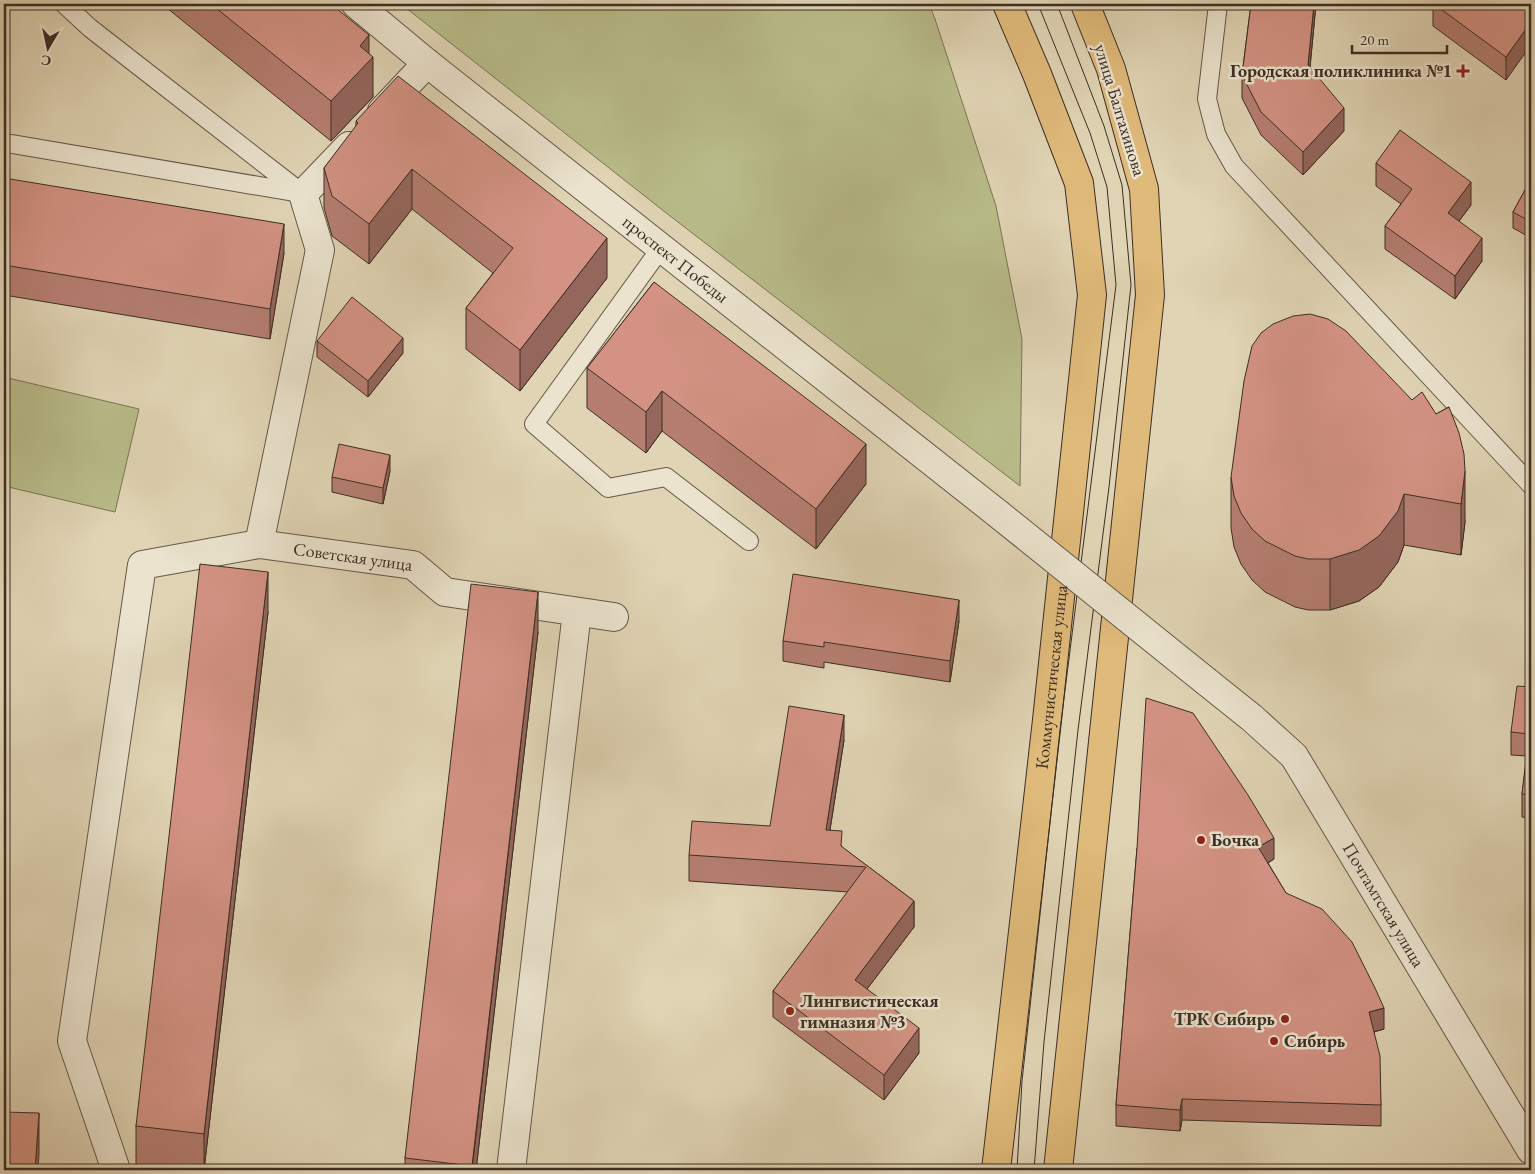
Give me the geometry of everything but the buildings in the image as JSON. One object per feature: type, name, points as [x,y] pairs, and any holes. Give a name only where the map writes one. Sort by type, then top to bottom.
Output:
[{"type":"main road","name":"Коммунистическая улица","points":[[996,1170],[1047,720],[1092,295],[1079,183],[1037,74],[1007,4]]},
{"type":"main road","name":"улица Балтахинова","points":[[1058,1170],[1150,295],[1144,189],[1111,69],[1085,4]]},
{"type":"street","name":"проспект Победы","points":[[356,4],[427,63],[997,513],[1207,682]]},
{"type":"street","points":[[260,544],[320,250],[303,194],[427,63]]},
{"type":"street","name":"Советская улица","points":[[116,1170],[72,1041],[142,565],[260,544],[412,565],[445,592],[614,618]]},
{"type":"street","points":[[511,1170],[577,612]]},
{"type":"street","name":"Почтамтская улица","points":[[1207,682],[1252,718],[1294,756],[1531,1150]]},
{"type":"lane","points":[[64,4],[90,28],[303,194]]},
{"type":"lane","points":[[1218,4],[1207,99],[1216,134],[1234,166],[1531,485]]},
{"type":"lane","points":[[12,144],[303,194]]},
{"type":"lane","points":[[661,248],[534,424],[608,488],[666,477],[749,541]]},
{"type":"green space","points":[[401,4],[929,4],[996,206],[1022,339],[1020,486],[665,212]]},
{"type":"green space","points":[[4,377],[139,409],[115,512],[4,486]]},
{"type":"tram line","points":[[1017,1170],[1022,1081],[1060,730],[1116,285],[1107,187],[1090,133],[1038,4]]},
{"type":"tram line","points":[[1034,1170],[1044,1042],[1078,730],[1109,487],[1131,285],[1122,185],[1104,126],[1057,4]]},
{"type":"place","name":"Городская поликлиника №1","points":[[1463,71]]},
{"type":"place","name":"Бочка","points":[[1201,840]]},
{"type":"place","name":"Лингвистическая гимназия №3","points":[[790,1011]]},
{"type":"place","name":"ТРК Сибирь","points":[[1285,1019]]},
{"type":"place","name":"Сибирь","points":[[1274,1041]]}]
